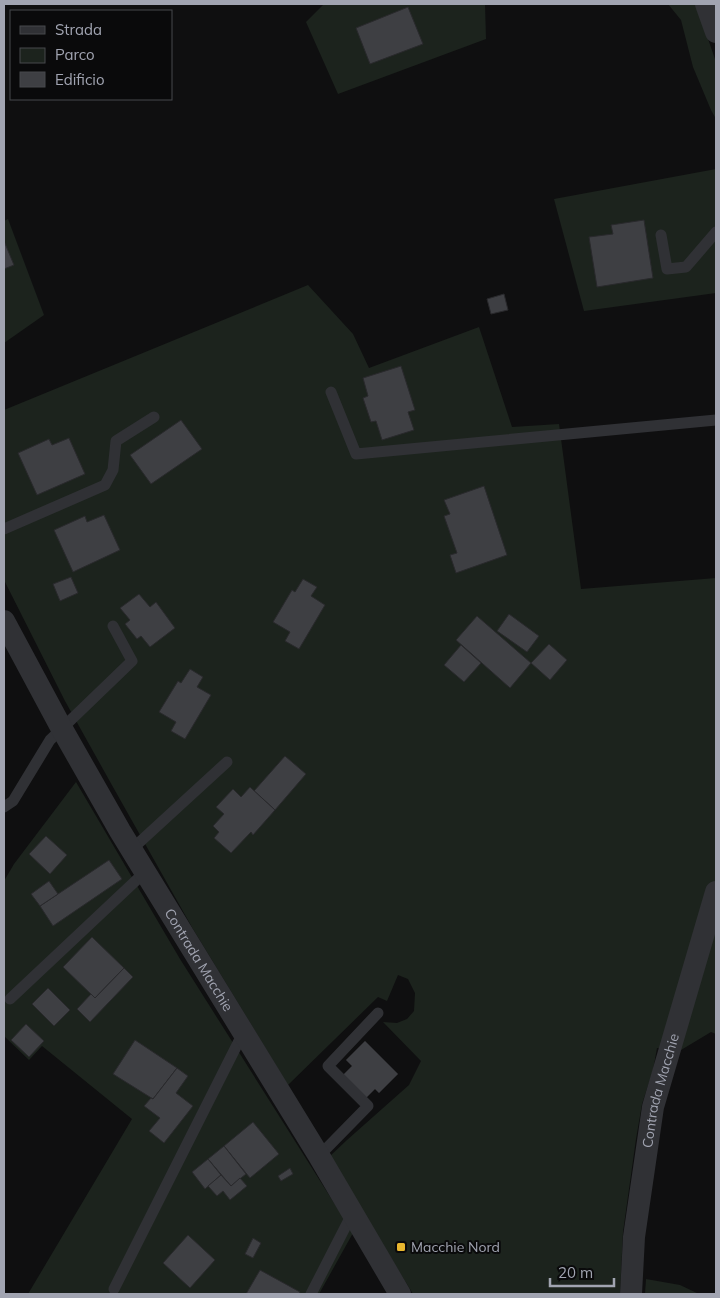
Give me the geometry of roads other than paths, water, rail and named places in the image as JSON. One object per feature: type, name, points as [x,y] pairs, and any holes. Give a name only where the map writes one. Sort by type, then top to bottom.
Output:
[{"type":"street","points":[[706,4],[716,32]]},
{"type":"street","name":"Contrada Macchie","points":[[4,621],[62,729],[131,850],[353,1212],[400,1294]]},
{"type":"street","name":"Contrada Macchie","points":[[631,1294],[634,1237],[653,1107],[716,892]]},
{"type":"lane","points":[[661,235],[667,270],[686,267],[716,232]]},
{"type":"lane","points":[[331,392],[356,454],[716,420]]},
{"type":"lane","points":[[4,529],[105,485],[113,470],[116,441],[154,417]]},
{"type":"lane","points":[[4,807],[13,801],[50,740],[132,661],[113,626]]},
{"type":"lane","points":[[131,850],[227,762]]},
{"type":"lane","points":[[10,999],[145,872]]},
{"type":"lane","points":[[319,1156],[368,1106],[328,1066],[378,1013]]},
{"type":"lane","points":[[114,1289],[243,1032]]},
{"type":"lane","points":[[311,1294],[353,1212]]},
{"type":"place","name":"Macchie Nord","points":[[401,1247]]}]
